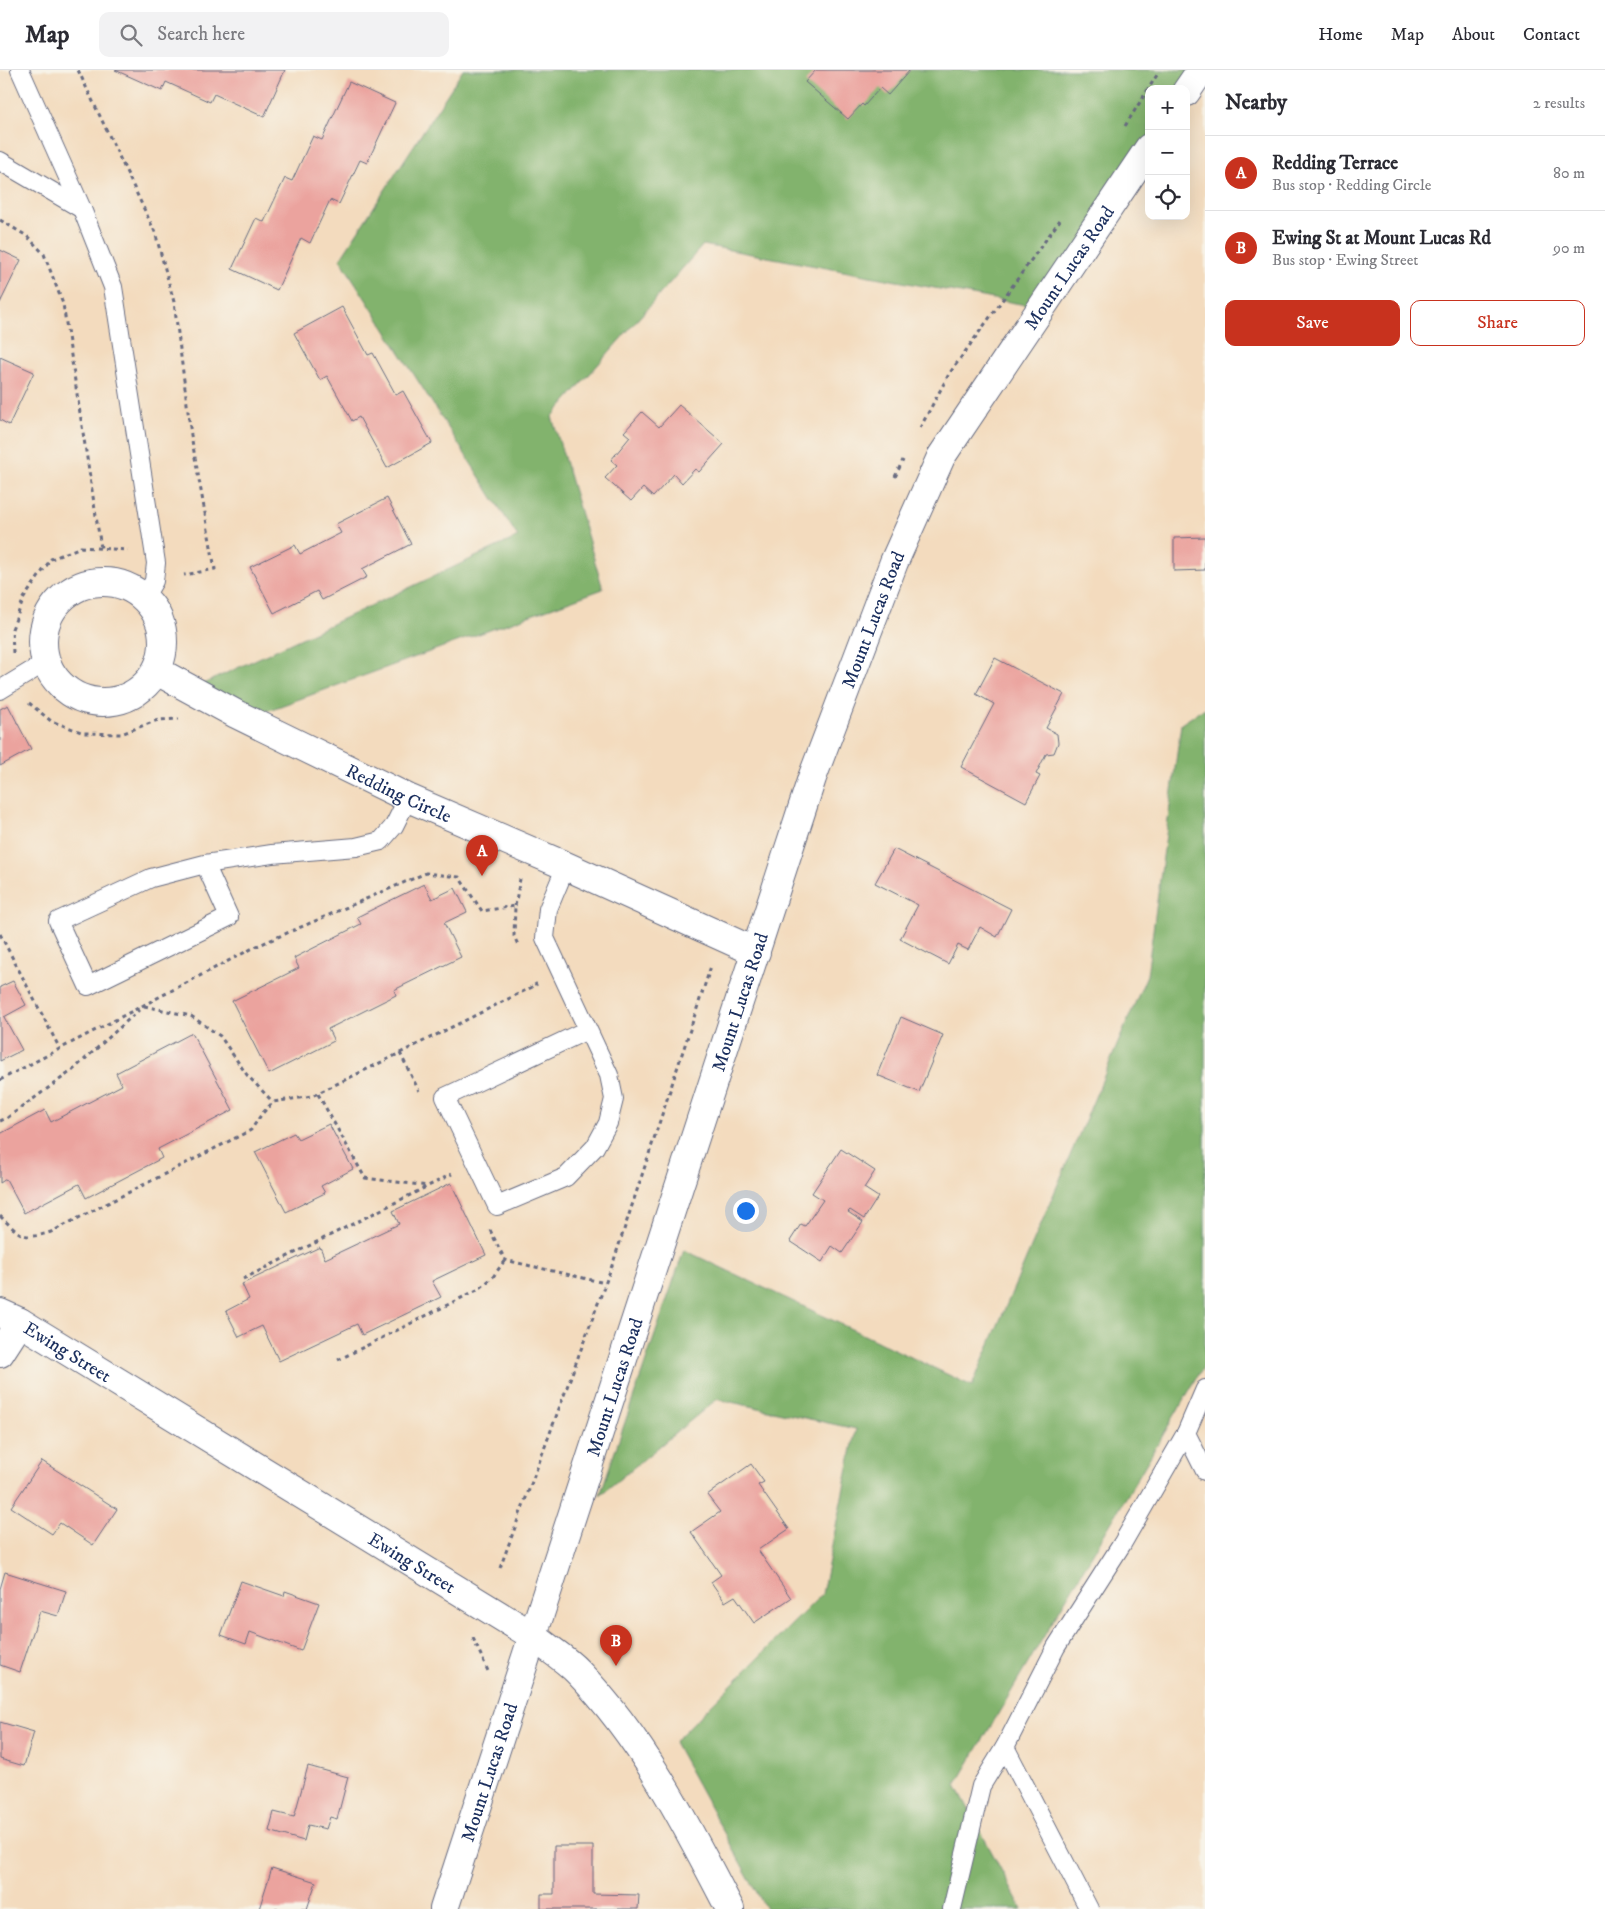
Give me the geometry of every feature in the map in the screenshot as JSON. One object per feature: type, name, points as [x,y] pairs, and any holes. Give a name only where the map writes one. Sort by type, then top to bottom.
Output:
[{"type":"street","points":[[1190,86],[1201,70]]},
{"type":"street","name":"Mount Lucas Road","points":[[444,1909],[812,778],[894,562],[941,457],[1145,154]]},
{"type":"street","points":[[112,582],[132,589],[144,598],[157,614],[162,626],[164,647],[157,671],[142,689],[119,700],[108,702],[87,700],[67,690],[56,680],[46,662],[43,646],[45,626],[49,615],[62,598],[71,591],[90,583],[112,582]]},
{"type":"street","name":"Redding Circle","points":[[157,671],[236,714],[408,798],[566,866],[756,952]]},
{"type":"street","points":[[0,1353],[10,1318]]},
{"type":"street","name":"Ewing Street","points":[[10,1318],[533,1636],[577,1670],[619,1720],[657,1775],[697,1844],[730,1909]]},
{"type":"lane","points":[[20,70],[82,209],[113,287],[156,563],[154,581],[144,598]]},
{"type":"lane","points":[[0,162],[82,209]]},
{"type":"lane","points":[[0,690],[46,662]]},
{"type":"lane","points":[[206,864],[229,917],[88,986],[58,921],[151,878],[206,864],[272,854],[356,847],[381,841],[394,826],[408,798]]},
{"type":"lane","points":[[566,866],[548,909],[545,938],[609,1075],[614,1098],[608,1123],[595,1146],[566,1177],[497,1206],[445,1097],[587,1030]]},
{"type":"lane","points":[[952,1909],[981,1786],[1005,1747],[1056,1648],[1122,1544],[1186,1433],[1205,1389]]},
{"type":"lane","points":[[1186,1433],[1205,1471]]},
{"type":"lane","points":[[1005,1747],[1089,1909]]},
{"type":"path","points":[[78,70],[155,232],[174,302],[191,435],[215,569],[184,575]]},
{"type":"path","points":[[0,220],[27,236],[44,254],[63,304],[101,548]]},
{"type":"path","points":[[13,653],[12,629],[24,598],[51,558],[81,547],[130,550]]},
{"type":"path","points":[[27,700],[51,721],[84,733],[120,734],[158,720],[182,719]]},
{"type":"path","points":[[0,1080],[257,946],[426,873],[459,877],[482,911],[515,906]]},
{"type":"path","points":[[521,877],[515,906],[514,936],[522,952]]},
{"type":"path","points":[[0,934],[60,1050]]},
{"type":"path","points":[[0,1216],[20,1235],[35,1238],[51,1232],[251,1130],[260,1115],[273,1102],[318,1094],[536,985],[532,977]]},
{"type":"path","points":[[143,1006],[191,1016],[220,1036],[247,1075],[273,1102]]},
{"type":"path","points":[[0,1121],[7,1118],[73,1070],[143,1006]]},
{"type":"path","points":[[400,1053],[421,1095]]},
{"type":"path","points":[[318,1094],[365,1178],[429,1186]]},
{"type":"path","points":[[243,1279],[459,1170]]},
{"type":"path","points":[[488,1228],[505,1260],[605,1283]]},
{"type":"path","points":[[338,1360],[479,1289],[494,1277],[505,1260]]},
{"type":"green space","points":[[463,70],[1199,70],[1189,85],[1145,85],[1145,152],[1042,308],[703,245],[552,417],[603,589],[261,713],[201,685],[518,537],[340,259]]},
{"type":"green space","points":[[1205,708],[1205,1364],[956,1785],[1022,1909],[766,1909],[674,1742],[822,1594],[856,1429],[717,1399],[600,1495],[684,1250],[972,1386],[1147,975],[1181,724]]},
{"type":"building","points":[[115,70],[285,70],[264,117],[214,94],[210,102],[166,82],[162,91]]},
{"type":"building","points":[[816,70],[910,70],[888,95],[880,88],[864,106],[862,104],[848,119],[805,82]]},
{"type":"building","points":[[349,82],[395,103],[367,163],[360,160],[339,204],[330,200],[310,243],[301,238],[277,290],[232,269],[256,218],[264,222],[285,178],[292,181],[313,136],[322,140]]},
{"type":"building","points":[[0,250],[21,260],[0,303]]},
{"type":"building","points":[[342,307],[368,355],[373,353],[396,395],[403,391],[432,443],[387,468],[359,417],[352,421],[327,376],[320,380],[294,333]]},
{"type":"building","points":[[0,357],[34,372],[9,425],[0,420]]},
{"type":"building","points":[[679,405],[724,444],[699,472],[695,469],[682,483],[674,474],[653,497],[643,488],[631,501],[605,478],[617,465],[611,460],[630,437],[624,432],[642,412],[659,427]]},
{"type":"building","points":[[387,498],[411,544],[362,569],[367,577],[322,600],[317,591],[274,613],[250,567],[295,545],[300,554],[341,533],[336,524]]},
{"type":"building","points":[[1205,537],[1205,570],[1174,571],[1174,538]]},
{"type":"building","points":[[995,658],[1064,694],[1046,728],[1057,734],[1058,743],[1054,753],[1046,754],[1036,774],[1040,776],[1026,802],[961,767],[994,704],[976,694]]},
{"type":"building","points":[[8,705],[31,749],[0,766],[0,709]]},
{"type":"building","points":[[894,849],[1011,909],[997,937],[980,927],[968,950],[958,945],[948,964],[900,939],[918,905],[875,883]]},
{"type":"building","points":[[424,884],[432,899],[455,888],[467,912],[444,923],[461,957],[394,990],[396,995],[328,1029],[334,1041],[269,1074],[232,1001],[299,968],[294,958],[361,924],[357,917]]},
{"type":"building","points":[[13,981],[26,1005],[4,1017],[22,1050],[0,1061],[0,987]]},
{"type":"building","points":[[901,1017],[943,1035],[919,1092],[877,1075]]},
{"type":"building","points":[[192,1033],[233,1110],[158,1149],[162,1158],[86,1198],[79,1184],[24,1213],[6,1179],[0,1183],[0,1134],[45,1110],[51,1122],[122,1085],[116,1073]]},
{"type":"building","points":[[329,1124],[353,1169],[321,1186],[325,1193],[286,1212],[255,1152],[294,1133],[298,1139]]},
{"type":"building","points":[[841,1149],[875,1171],[864,1188],[878,1197],[864,1219],[850,1210],[848,1212],[863,1222],[842,1253],[832,1246],[822,1262],[790,1241],[801,1224],[805,1226],[823,1200],[812,1193]]},
{"type":"building","points":[[451,1183],[486,1255],[432,1281],[441,1297],[362,1335],[357,1324],[279,1361],[262,1326],[239,1337],[226,1311],[249,1299],[242,1284],[320,1247],[325,1259],[399,1224],[393,1211]]},
{"type":"building","points":[[42,1461],[117,1509],[93,1545],[60,1523],[52,1534],[11,1507]]},
{"type":"building","points":[[751,1464],[764,1482],[758,1485],[789,1529],[758,1550],[791,1598],[754,1623],[735,1596],[725,1602],[711,1582],[721,1575],[691,1532],[720,1512],[707,1495]]},
{"type":"building","points":[[5,1572],[66,1591],[58,1616],[40,1611],[20,1672],[0,1665],[0,1589]]},
{"type":"building","points":[[241,1581],[284,1596],[285,1591],[319,1603],[301,1651],[250,1632],[246,1644],[221,1635]]},
{"type":"building","points":[[0,1722],[34,1732],[24,1766],[0,1759]]},
{"type":"building","points":[[308,1766],[348,1777],[337,1819],[330,1817],[326,1829],[308,1825],[304,1841],[269,1831],[274,1812],[294,1817]]},
{"type":"building","points":[[554,1846],[593,1846],[593,1894],[639,1895],[638,1909],[541,1909],[541,1894],[554,1894]]},
{"type":"building","points":[[272,1868],[316,1882],[307,1909],[259,1909]]},
{"type":"place","name":"Redding Terrace","points":[[482,876]]},
{"type":"place","name":"Ewing St at Mount Lucas Rd","points":[[616,1666]]}]
